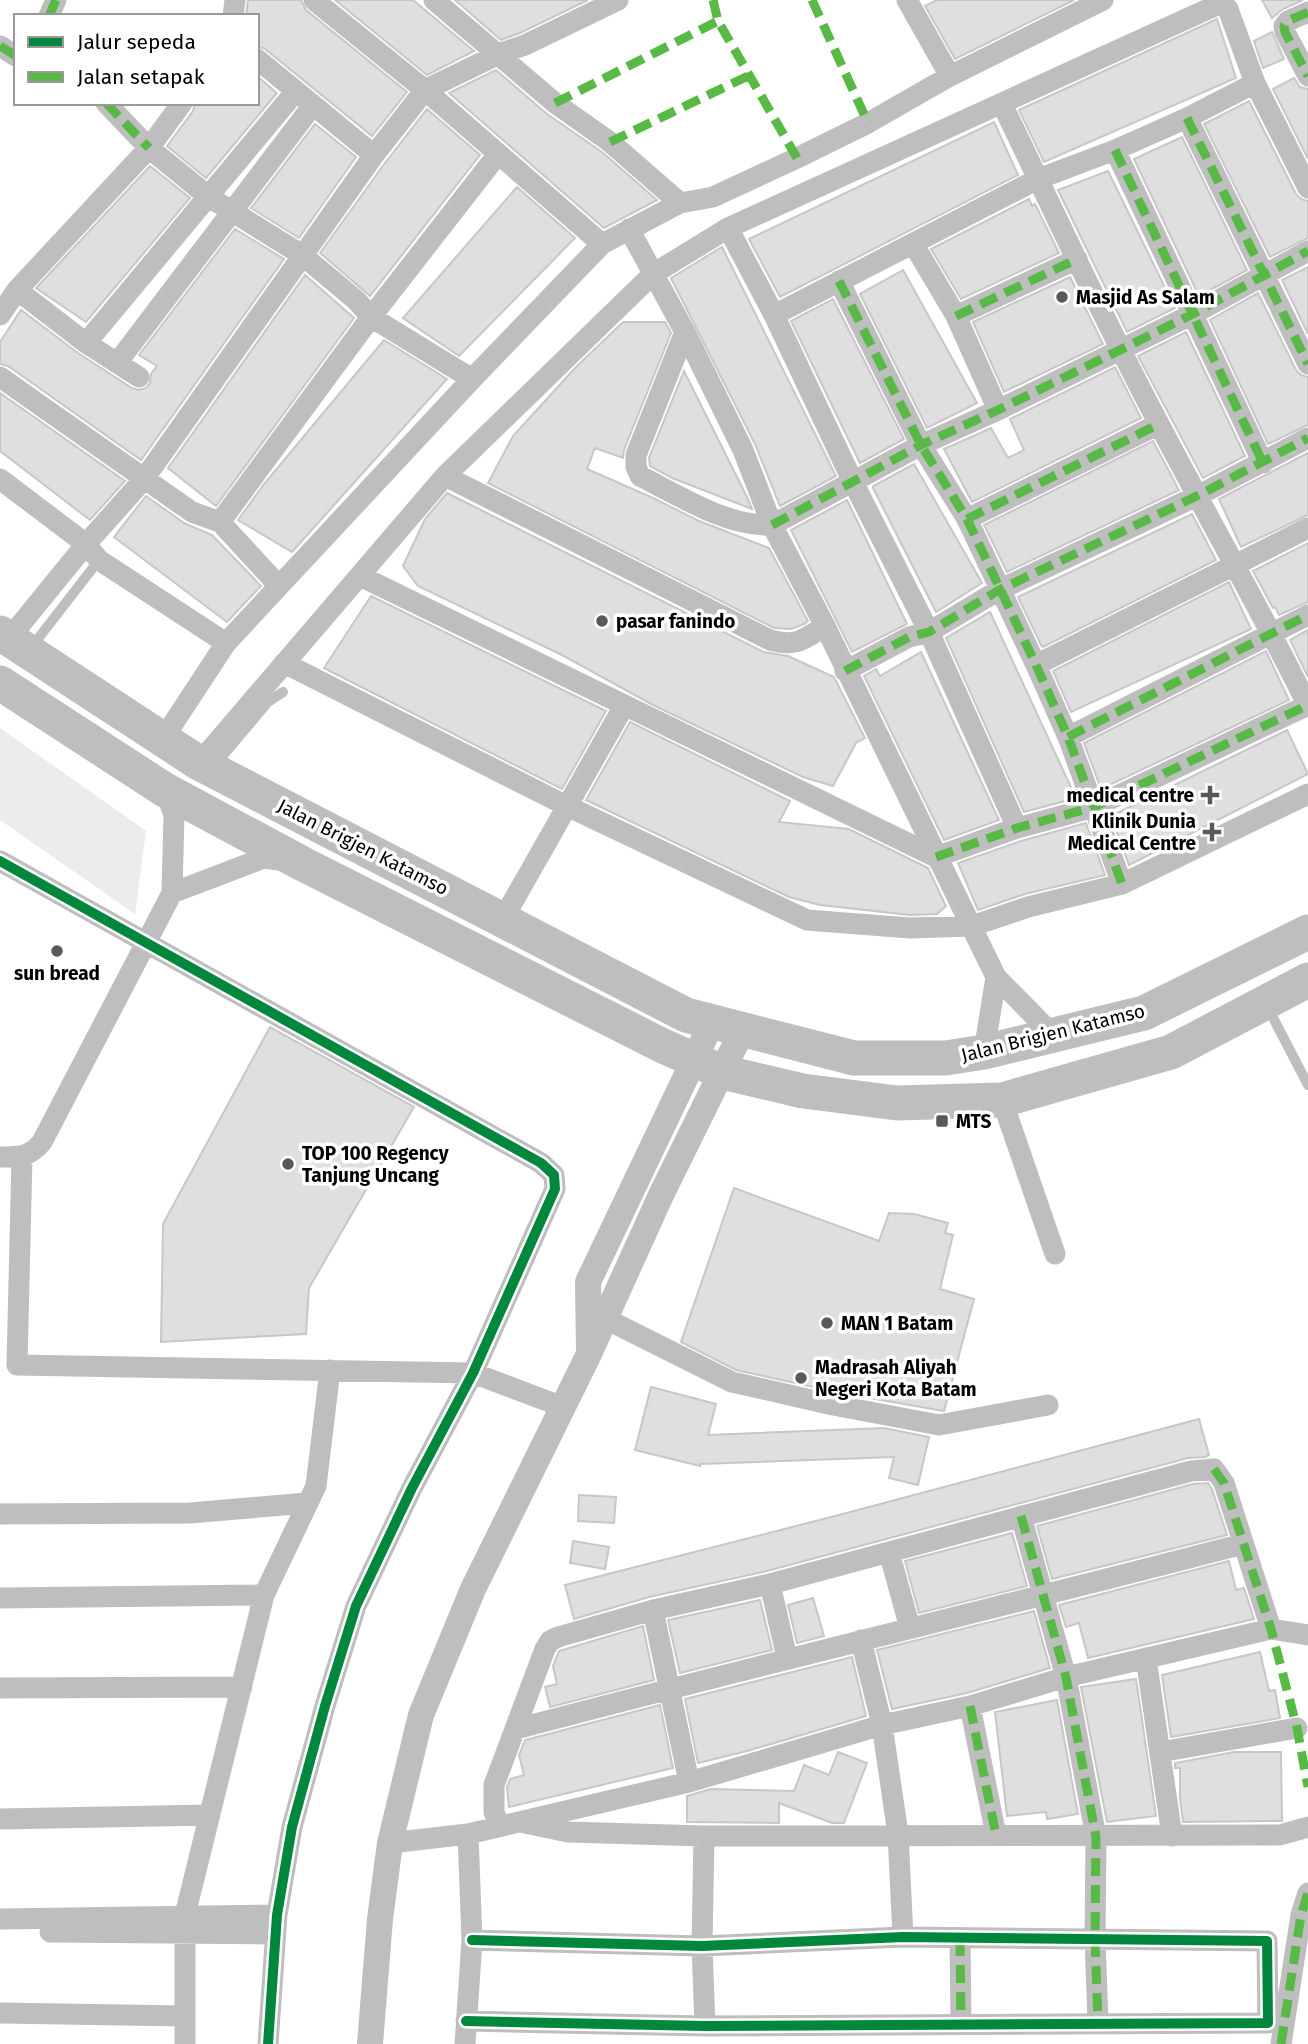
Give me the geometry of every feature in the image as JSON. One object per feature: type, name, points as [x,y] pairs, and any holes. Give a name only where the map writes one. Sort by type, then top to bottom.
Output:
[{"type":"highway","name":"Jalan Brigjen Katamso","points":[[21,637],[205,766],[686,1015],[853,1058],[946,1058],[984,1052],[1144,1013],[1308,932]]},
{"type":"highway","points":[[0,683],[165,790],[303,864],[709,1066],[803,1090],[897,1103],[1002,1100],[1171,1052],[1308,980]]},
{"type":"street","points":[[314,0],[425,90],[602,244]]},
{"type":"street","points":[[434,0],[555,103],[610,142],[680,203]]},
{"type":"street","points":[[21,637],[93,552],[302,255],[425,90],[618,0]]},
{"type":"street","points":[[163,739],[226,643],[602,244],[680,203],[713,197],[797,158],[868,123],[950,76],[1103,0]]},
{"type":"street","points":[[912,1],[950,76]]},
{"type":"street","points":[[205,766],[284,663],[445,476],[653,274],[728,228],[1217,5],[1228,9],[1255,83],[1308,188]]},
{"type":"street","points":[[1308,12],[1288,21],[1284,26],[1284,32],[1308,76]]},
{"type":"street","points":[[259,61],[374,155]]},
{"type":"street","points":[[774,315],[1038,179],[1115,150],[1187,118],[1255,83]]},
{"type":"street","points":[[86,343],[296,91]]},
{"type":"street","points":[[360,576],[936,857],[1017,828],[1094,807],[1308,705],[1199,495],[1159,425],[1002,104]]},
{"type":"street","points":[[108,105],[149,148],[209,197],[302,255],[357,301],[371,317],[472,379]]},
{"type":"street","points":[[0,315],[17,290],[149,148],[181,105]]},
{"type":"street","points":[[117,363],[313,105]]},
{"type":"street","points":[[1187,118],[1308,364]]},
{"type":"street","points":[[1115,150],[1263,463]]},
{"type":"street","points":[[220,522],[371,317],[498,154]]},
{"type":"street","points":[[728,228],[774,315],[853,482],[929,632],[1017,828]]},
{"type":"street","points":[[629,229],[685,332],[743,450],[772,525],[825,626],[996,977],[1053,1035]]},
{"type":"street","points":[[914,245],[956,316],[998,410]]},
{"type":"street","points":[[685,332],[636,455],[636,467],[640,476],[732,520],[754,526],[772,525],[921,445],[1193,314],[1308,251]]},
{"type":"street","points":[[956,316],[1077,258]]},
{"type":"street","points":[[839,281],[921,445],[967,519],[1036,666],[1068,737],[1122,884]]},
{"type":"street","points":[[17,290],[86,343],[139,377]]},
{"type":"street","points":[[0,377],[191,512],[220,522],[279,586]]},
{"type":"street","points":[[967,519],[1159,425]]},
{"type":"street","points":[[845,671],[909,637],[929,632],[999,590],[1199,495],[1308,438]]},
{"type":"street","points":[[445,476],[770,640],[797,643],[825,626]]},
{"type":"street","points":[[0,479],[93,552],[226,643]]},
{"type":"street","points":[[1036,666],[1308,528]]},
{"type":"street","points":[[1068,737],[1308,615]]},
{"type":"street","points":[[284,663],[567,807],[807,920],[909,928],[972,926],[1028,907],[1122,884],[1308,794]]},
{"type":"street","points":[[503,919],[624,706]]},
{"type":"street","points":[[0,1157],[22,1157],[34,1152],[42,1142],[172,893],[174,815],[165,790]]},
{"type":"street","points":[[172,893],[264,858],[303,864]]},
{"type":"street","points":[[0,861],[541,1163],[554,1175],[555,1189],[473,1373],[412,1488],[356,1606],[292,1827],[276,1924],[268,2044]]},
{"type":"street","points":[[984,1052],[996,977]]},
{"type":"street","points":[[370,2044],[380,1919],[390,1843],[421,1715],[473,1589],[606,1319],[661,1195],[709,1066],[727,1026]]},
{"type":"street","points":[[589,1354],[589,1282],[709,1066]]},
{"type":"street","points":[[1002,1100],[1055,1254]]},
{"type":"street","points":[[22,1157],[8,1365],[473,1373],[563,1407]]},
{"type":"street","points":[[606,1319],[732,1382],[833,1405],[939,1425],[1048,1405]]},
{"type":"street","points":[[185,2044],[185,1924],[264,1595],[316,1486],[330,1370]]},
{"type":"street","points":[[1271,1629],[1224,1483],[1214,1469],[1191,1471],[771,1584],[653,1610],[558,1637],[550,1641],[545,1649],[494,1785],[494,1812],[509,1824],[568,1832],[704,1836],[1280,1835],[1308,1827]]},
{"type":"street","points":[[0,1514],[190,1513],[307,1503]]},
{"type":"street","points":[[1021,1516],[1066,1677],[1096,1837],[1098,2022]]},
{"type":"street","points":[[516,1729],[1243,1544]]},
{"type":"street","points":[[889,1552],[910,1628]]},
{"type":"street","points":[[771,1584],[787,1658]]},
{"type":"street","points":[[0,1598],[264,1595]]},
{"type":"street","points":[[653,1610],[689,1782]]},
{"type":"street","points":[[390,1843],[468,1834],[689,1782],[882,1725],[970,1706],[1066,1677],[1271,1629],[1308,1635]]},
{"type":"street","points":[[861,1640],[882,1725],[898,1834],[904,1937]]},
{"type":"street","points":[[1146,1658],[1172,1836]]},
{"type":"street","points":[[0,1688],[242,1688]]},
{"type":"street","points":[[970,1706],[996,1835]]},
{"type":"street","points":[[1160,1752],[1297,1728]]},
{"type":"street","points":[[0,1819],[210,1815]]},
{"type":"street","points":[[465,2044],[472,1940],[468,1834]]},
{"type":"street","points":[[704,1836],[702,1946],[705,2026]]},
{"type":"street","points":[[1281,2044],[1301,1915],[1308,1893]]},
{"type":"street","points":[[0,1919],[276,1924]]},
{"type":"street","points":[[0,1932],[185,1924]]},
{"type":"street","points":[[466,2021],[705,2026],[1268,2023],[1268,1941],[904,1937],[702,1946],[472,1940]]},
{"type":"street","points":[[960,1938],[961,2023]]},
{"type":"street","points":[[0,2013],[185,2016]]},
{"type":"lane","points":[[21,637],[93,552]]},
{"type":"lane","points":[[205,766],[230,750],[268,702],[283,692]]},
{"type":"lane","points":[[1265,1003],[1308,1085]]},
{"type":"shaded area","points":[[0,728],[146,831],[135,914],[0,820]]},
{"type":"building","points":[[248,0],[301,0],[306,10],[407,92],[372,136],[259,47],[259,14],[246,14]]},
{"type":"building","points":[[335,0],[413,0],[474,51],[427,75]]},
{"type":"building","points":[[455,0],[588,0],[501,40]]},
{"type":"building","points":[[937,0],[1074,0],[955,59],[925,6]]},
{"type":"building","points":[[1262,0],[1303,0],[1283,9],[1272,18]]},
{"type":"building","points":[[1217,19],[1236,78],[1044,162],[1019,110]]},
{"type":"building","points":[[1272,32],[1284,59],[1263,68],[1254,41]]},
{"type":"building","points":[[496,70],[547,114],[602,152],[657,200],[604,228],[449,93]]},
{"type":"building","points":[[259,78],[277,93],[206,178],[167,146],[194,105],[259,105]]},
{"type":"building","points":[[1294,78],[1300,87],[1308,89],[1308,159],[1273,89]]},
{"type":"building","points":[[1249,101],[1296,194],[1308,201],[1308,238],[1270,257],[1204,124]]},
{"type":"building","points":[[427,109],[480,155],[370,296],[320,253]]},
{"type":"building","points":[[994,122],[1018,175],[780,297],[749,239]]},
{"type":"building","points":[[315,124],[356,157],[299,238],[251,208]]},
{"type":"building","points":[[1182,137],[1247,270],[1199,296],[1134,159]]},
{"type":"building","points":[[150,166],[190,198],[86,322],[36,288]]},
{"type":"building","points":[[1108,171],[1175,308],[1127,332],[1058,190]]},
{"type":"building","points":[[517,187],[575,238],[459,356],[403,318]]},
{"type":"building","points":[[1029,199],[1032,206],[1035,204],[1059,253],[961,299],[931,249]]},
{"type":"building","points":[[235,229],[284,259],[141,460],[8,366],[0,364],[0,342],[21,310],[78,353],[132,388],[146,388],[157,366],[139,355]]},
{"type":"building","points":[[722,247],[836,476],[780,506],[755,444],[671,278]]},
{"type":"building","points":[[1308,267],[1308,334],[1282,280]]},
{"type":"building","points":[[903,270],[977,403],[927,428],[860,294]]},
{"type":"building","points":[[305,275],[354,318],[216,506],[168,468]]},
{"type":"building","points":[[1070,277],[1103,344],[1004,392],[973,322]]},
{"type":"building","points":[[1258,293],[1296,370],[1308,377],[1308,425],[1268,444],[1210,320]]},
{"type":"building","points":[[833,299],[904,439],[860,463],[791,321]]},
{"type":"building","points":[[623,322],[665,322],[671,333],[623,458],[595,448],[587,469],[699,521],[769,548],[808,621],[804,624],[791,629],[774,628],[488,483],[513,436],[576,367]]},
{"type":"building","points":[[1186,332],[1245,456],[1203,478],[1138,356]]},
{"type":"building","points":[[384,340],[447,379],[292,552],[238,520],[264,484]]},
{"type":"building","points":[[1115,367],[1141,418],[972,502],[944,449],[991,428],[1008,458],[1024,450],[1010,419]]},
{"type":"building","points":[[684,371],[752,509],[672,478],[650,466],[649,458]]},
{"type":"building","points":[[0,393],[125,481],[90,520],[0,451]]},
{"type":"building","points":[[1153,441],[1179,490],[1007,572],[984,525]]},
{"type":"building","points":[[1308,453],[1308,515],[1241,547],[1219,499]]},
{"type":"building","points":[[914,464],[982,583],[936,612],[873,488]]},
{"type":"building","name":"pasar fanindo","points":[[447,493],[764,652],[788,656],[834,677],[865,738],[856,743],[833,786],[803,777],[653,705],[562,655],[418,586],[403,566],[425,519]]},
{"type":"building","points":[[146,496],[184,523],[212,535],[261,586],[227,622],[114,537]]},
{"type":"building","points":[[847,500],[907,624],[852,652],[791,530]]},
{"type":"building","points":[[1192,514],[1216,560],[1043,647],[1041,645],[1018,597]]},
{"type":"building","points":[[1308,543],[1308,602],[1279,615],[1253,571]]},
{"type":"building","points":[[1229,582],[1251,629],[1071,712],[1053,671]]},
{"type":"building","points":[[371,596],[606,711],[562,789],[324,668]]},
{"type":"building","points":[[990,612],[1076,798],[1024,812],[946,638]]},
{"type":"building","points":[[1308,630],[1308,677],[1290,640]]},
{"type":"building","points":[[1266,651],[1289,700],[1101,789],[1084,743]]},
{"type":"building","points":[[921,652],[999,820],[944,840],[864,676],[876,669],[880,676]]},
{"type":"building","points":[[630,722],[790,801],[779,822],[849,829],[928,868],[946,906],[937,914],[910,915],[820,905],[789,897],[586,800]]},
{"type":"building","name":"medical centre","points":[[1287,730],[1308,774],[1129,865],[1111,816]]},
{"type":"building","points":[[1086,823],[1105,875],[1025,894],[978,910],[958,863],[1021,841]]},
{"type":"building","name":"TOP 100 Regency Tanjung Uncang","points":[[270,1027],[414,1107],[309,1288],[306,1334],[161,1342],[163,1224]]},
{"type":"building","name":"MAN 1 Batam","points":[[734,1188],[879,1241],[889,1213],[914,1214],[948,1223],[945,1233],[953,1235],[940,1289],[974,1299],[944,1411],[836,1392],[736,1370],[681,1342]]},
{"type":"building","points":[[651,1387],[716,1404],[708,1435],[884,1428],[929,1437],[918,1485],[889,1478],[894,1457],[700,1466],[635,1450]]},
{"type":"building","points":[[1199,1419],[1209,1455],[1205,1457],[1188,1458],[767,1571],[649,1597],[574,1619],[565,1585]]},
{"type":"building","points":[[1208,1483],[1227,1535],[1052,1579],[1037,1526],[1193,1484]]},
{"type":"building","points":[[579,1495],[616,1497],[614,1523],[578,1521]]},
{"type":"building","points":[[1012,1533],[1027,1586],[919,1613],[905,1561]]},
{"type":"building","points":[[573,1541],[609,1547],[605,1569],[570,1563]]},
{"type":"building","points":[[1229,1561],[1236,1590],[1244,1588],[1254,1619],[1088,1658],[1079,1623],[1066,1627],[1059,1605]]},
{"type":"building","points":[[813,1598],[824,1636],[797,1643],[788,1605]]},
{"type":"building","points":[[760,1600],[772,1650],[680,1673],[668,1620]]},
{"type":"building","points":[[1034,1611],[1050,1668],[967,1693],[892,1709],[877,1650]]},
{"type":"building","points":[[643,1626],[654,1680],[550,1707],[545,1687],[557,1684],[553,1666],[559,1651]]},
{"type":"building","points":[[1260,1652],[1269,1691],[1275,1690],[1280,1718],[1171,1737],[1162,1675]]},
{"type":"building","points":[[852,1657],[866,1716],[698,1763],[685,1699]]},
{"type":"building","points":[[1136,1679],[1156,1816],[1107,1822],[1081,1687]]},
{"type":"building","points":[[1057,1700],[1078,1814],[1047,1819],[1046,1812],[1007,1816],[995,1712]]},
{"type":"building","points":[[660,1705],[673,1768],[509,1807],[507,1787],[510,1779],[524,1775],[519,1755],[525,1740]]},
{"type":"building","points":[[838,1752],[867,1763],[844,1823],[832,1823],[779,1803],[779,1823],[687,1822],[687,1796],[711,1789],[794,1791],[804,1765],[829,1775]]},
{"type":"building","points":[[1234,1752],[1281,1752],[1282,1821],[1183,1822],[1180,1768],[1175,1768],[1175,1763]]},
{"type":"marked path","points":[[50,14],[56,0]]},
{"type":"marked path","points":[[713,0],[718,21],[797,158]]},
{"type":"marked path","points":[[812,0],[868,123]]},
{"type":"marked path","points":[[1308,12],[1288,21],[1284,26],[1308,76]]},
{"type":"marked path","points":[[555,103],[718,21]]},
{"type":"marked path","points":[[0,46],[14,55]]},
{"type":"marked path","points":[[610,142],[750,75]]},
{"type":"marked path","points":[[108,105],[149,148]]},
{"type":"marked path","points":[[1187,118],[1308,364]]},
{"type":"marked path","points":[[1115,150],[1263,463]]},
{"type":"marked path","points":[[772,525],[921,445],[1193,314],[1308,251]]},
{"type":"marked path","points":[[956,316],[1077,259]]},
{"type":"marked path","points":[[839,281],[921,445],[967,519],[1036,665],[1068,737],[1122,884]]},
{"type":"marked path","points":[[967,519],[1159,424]]},
{"type":"marked path","points":[[845,671],[909,637],[929,632],[999,590],[1199,495],[1308,438]]},
{"type":"marked path","points":[[1068,737],[1308,615]]},
{"type":"marked path","points":[[936,857],[1017,828],[1094,807],[1308,705]]},
{"type":"marked path","points":[[1214,1469],[1224,1483],[1271,1629],[1297,1728],[1308,1787]]},
{"type":"marked path","points":[[1021,1516],[1066,1677],[1096,1837],[1095,1939],[1098,2022]]},
{"type":"marked path","points":[[970,1706],[996,1835]]},
{"type":"marked path","points":[[1281,2044],[1301,1915],[1308,1893]]},
{"type":"marked path","points":[[960,1938],[961,2023]]},
{"type":"cycle path","points":[[0,861],[541,1163],[554,1175],[555,1189],[473,1373],[412,1488],[356,1606],[292,1827],[277,1915],[268,2044]]},
{"type":"cycle path","points":[[466,2021],[705,2026],[1268,2023],[1267,1941],[903,1937],[702,1946],[472,1940]]},
{"type":"place","name":"Masjid As Salam","points":[[1062,297]]},
{"type":"place","name":"pasar fanindo","points":[[602,621]]},
{"type":"place","name":"medical centre","points":[[1210,795]]},
{"type":"place","name":"Klinik Dunia Medical Centre","points":[[1212,832]]},
{"type":"place","name":"sun bread","points":[[57,951]]},
{"type":"place","name":"MTS","points":[[942,1121]]},
{"type":"place","name":"TOP 100 Regency Tanjung Uncang","points":[[288,1164]]},
{"type":"place","name":"MAN 1 Batam","points":[[827,1323]]},
{"type":"place","name":"Madrasah Aliyah Negeri Kota Batam","points":[[801,1378]]}]
